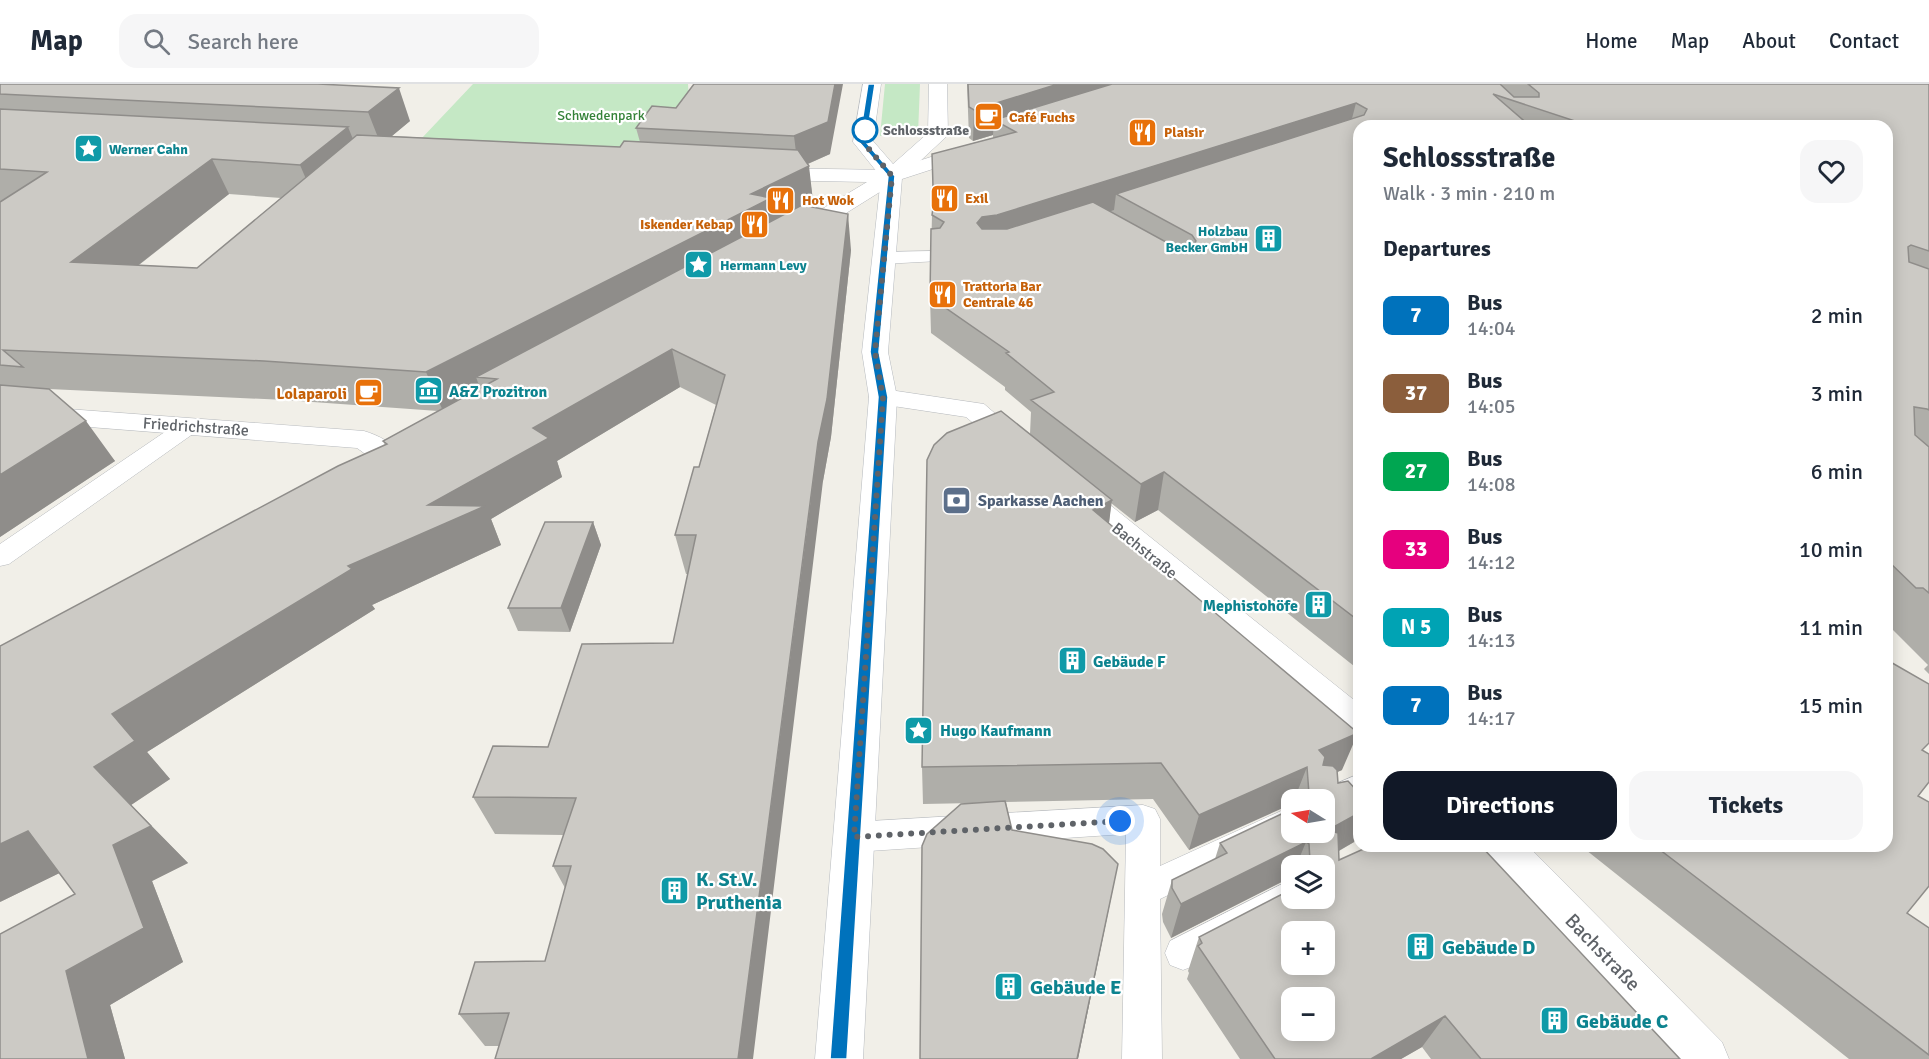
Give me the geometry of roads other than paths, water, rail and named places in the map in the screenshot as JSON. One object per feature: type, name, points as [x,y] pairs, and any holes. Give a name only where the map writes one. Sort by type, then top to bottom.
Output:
[{"type":"street","points":[[838,1059],[883,397],[875,352],[892,176],[863,142],[872,84]]},
{"type":"street","points":[[767,250],[892,176],[938,135],[938,84]]},
{"type":"street","points":[[750,173],[892,176],[992,144]]},
{"type":"street","name":"Bachstraße","points":[[883,397],[974,410],[1353,720]]},
{"type":"street","name":"Friedrichstraße","points":[[0,412],[364,440],[399,450],[357,473]]},
{"type":"street","name":"Bachstraße","points":[[1507,852],[1704,1059]]},
{"type":"lane","points":[[884,258],[932,257]]},
{"type":"lane","points":[[0,557],[189,426]]},
{"type":"lane","points":[[1335,799],[1353,791]]},
{"type":"lane","points":[[854,837],[1143,819],[1142,1059]]},
{"type":"lane","points":[[1161,883],[1281,825]]},
{"type":"lane","points":[[1182,953],[1281,901]]},
{"type":"place","name":"Café Fuchs","points":[[988,117]]},
{"type":"place","name":"Schlossstraße","points":[[865,130]]},
{"type":"place","name":"Plaisir","points":[[1143,132]]},
{"type":"place","name":"Werner Cahn","points":[[88,149]]},
{"type":"place","name":"Exil","points":[[944,198]]},
{"type":"place","name":"Hot Wok","points":[[781,200]]},
{"type":"place","name":"Iskender Kebap","points":[[754,224]]},
{"type":"place","name":"Holzbau Becker GmbH","points":[[1269,239]]},
{"type":"place","name":"Hermann Levy","points":[[699,265]]},
{"type":"place","name":"Trattoria Bar Centrale 46","points":[[942,294]]},
{"type":"place","name":"A&Z Prozitron","points":[[428,391]]},
{"type":"place","name":"Lolaparoli","points":[[368,393]]},
{"type":"place","name":"Sparkasse Aachen","points":[[957,500]]},
{"type":"place","name":"Mephistohöfe","points":[[1319,605]]},
{"type":"place","name":"Gebäude F","points":[[1072,661]]},
{"type":"place","name":"Hugo Kaufmann","points":[[919,730]]},
{"type":"place","name":"K. St.V. Pruthenia","points":[[675,890]]},
{"type":"place","name":"Gebäude D","points":[[1421,947]]},
{"type":"place","name":"Gebäude E","points":[[1009,987]]},
{"type":"place","name":"Gebäude C","points":[[1555,1021]]},
{"type":"park label","name":"Schwedenpark","points":[[601,115]]}]
